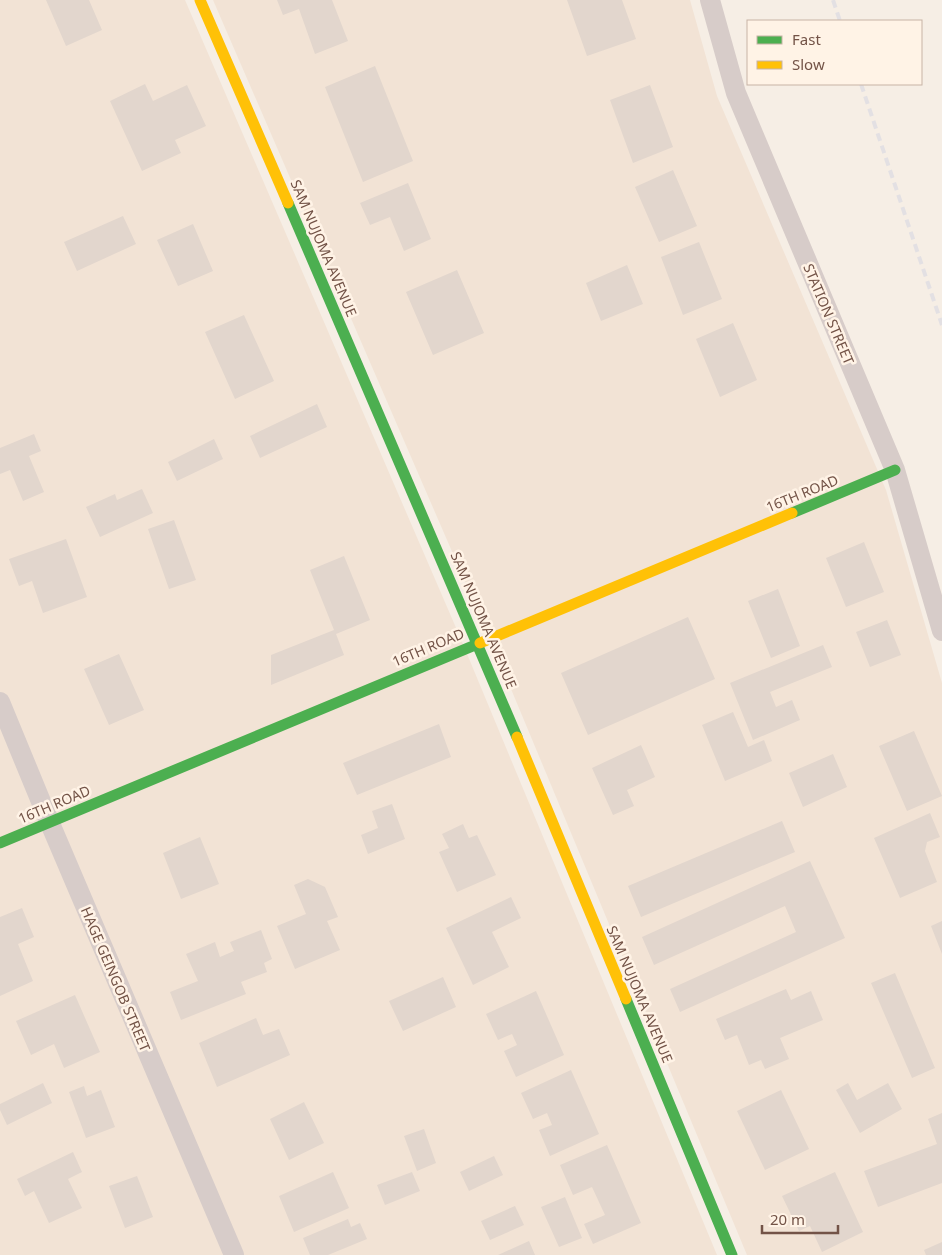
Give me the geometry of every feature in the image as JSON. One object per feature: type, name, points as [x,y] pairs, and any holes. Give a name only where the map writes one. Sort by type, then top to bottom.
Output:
[{"type":"main road","name":"SAM NUJOMA AVENUE","points":[[200,0],[478,643],[732,1255]]},
{"type":"main road","name":"16TH ROAD","points":[[0,843],[895,470]]},
{"type":"street","name":"STATION STREET","points":[[710,0],[736,93],[895,470],[942,631]]},
{"type":"street","name":"HAGE GEINGOB STREET","points":[[0,702],[234,1255]]},
{"type":"shaded area","points":[[0,0],[185,0],[460,637],[717,1255],[0,1255]]},
{"type":"shaded area","points":[[213,0],[690,0],[717,96],[886,490],[942,683],[942,1255],[747,1255],[496,653]]},
{"type":"building","points":[[46,0],[89,0],[102,30],[66,46]]},
{"type":"building","points":[[277,0],[332,0],[348,41],[315,54],[299,9],[283,15]]},
{"type":"building","points":[[567,0],[622,0],[636,39],[587,56]]},
{"type":"building","points":[[375,66],[413,161],[363,182],[325,87]]},
{"type":"building","points":[[145,84],[153,101],[187,85],[206,126],[175,140],[181,153],[142,171],[110,101]]},
{"type":"building","points":[[650,85],[673,147],[633,163],[610,100]]},
{"type":"building","points":[[673,170],[697,226],[659,242],[635,187]]},
{"type":"building","points":[[408,183],[431,239],[404,251],[390,217],[370,225],[360,203]]},
{"type":"building","points":[[123,216],[136,244],[77,271],[64,242]]},
{"type":"building","points":[[193,224],[213,271],[178,286],[157,240]]},
{"type":"building","points":[[699,242],[722,299],[683,315],[661,257]]},
{"type":"building","points":[[627,265],[643,304],[601,321],[586,283]]},
{"type":"building","points":[[457,270],[484,333],[433,355],[406,292]]},
{"type":"building","points":[[244,315],[274,381],[235,399],[205,332]]},
{"type":"building","points":[[733,323],[757,380],[720,397],[696,339]]},
{"type":"building","points":[[317,404],[327,427],[260,458],[250,436]]},
{"type":"building","points":[[34,434],[41,451],[29,456],[44,492],[23,501],[10,470],[0,474],[0,448]]},
{"type":"building","points":[[214,439],[223,459],[177,481],[168,462]]},
{"type":"building","points":[[142,489],[153,513],[100,537],[86,507],[115,494],[117,500]]},
{"type":"building","points":[[174,520],[196,580],[169,589],[148,529]]},
{"type":"building","points":[[66,539],[87,597],[43,613],[32,581],[19,586],[9,559]]},
{"type":"building","points":[[864,542],[884,592],[846,607],[826,558]]},
{"type":"building","points":[[344,556],[370,620],[336,634],[344,655],[271,685],[271,655],[334,630],[310,570]]},
{"type":"building","points":[[778,589],[800,646],[771,658],[748,601]]},
{"type":"building","points":[[688,617],[715,679],[588,735],[561,673]]},
{"type":"building","points":[[887,620],[901,655],[870,667],[856,632]]},
{"type":"building","points":[[823,645],[832,667],[770,692],[776,707],[792,700],[800,720],[753,740],[730,683]]},
{"type":"building","points":[[119,654],[144,710],[109,725],[84,669]]},
{"type":"building","points":[[733,712],[748,747],[764,740],[772,761],[725,781],[702,725]]},
{"type":"building","points":[[439,724],[451,757],[357,795],[343,763]]},
{"type":"building","points":[[914,731],[942,796],[907,811],[879,746]]},
{"type":"building","points":[[641,745],[655,777],[627,790],[634,806],[613,815],[592,768]]},
{"type":"building","points":[[833,754],[847,787],[803,807],[789,773]]},
{"type":"building","points":[[392,804],[405,839],[368,854],[361,835],[378,828],[372,811]]},
{"type":"building","points":[[930,813],[940,837],[927,842],[925,851],[937,882],[900,898],[874,838]]},
{"type":"building","points":[[782,821],[795,852],[641,917],[628,886]]},
{"type":"building","points":[[463,824],[469,838],[477,835],[496,875],[457,892],[439,852],[449,848],[442,834]]},
{"type":"building","points":[[200,837],[219,884],[181,899],[163,853]]},
{"type":"building","points":[[810,861],[845,938],[680,1012],[670,989],[796,932],[785,906],[654,965],[642,937]]},
{"type":"building","points":[[308,879],[325,887],[338,917],[327,921],[340,950],[295,969],[277,926],[306,914],[294,885]]},
{"type":"building","points":[[511,897],[521,918],[492,932],[509,967],[473,985],[446,928]]},
{"type":"building","points":[[22,908],[34,937],[18,944],[33,981],[0,996],[0,917]]},
{"type":"building","points":[[942,921],[942,954],[931,926]]},
{"type":"building","points":[[261,930],[272,959],[264,963],[267,972],[241,982],[246,994],[181,1020],[170,992],[198,981],[186,954],[215,942],[220,957],[234,951],[230,942]]},
{"type":"building","points":[[895,973],[935,1068],[912,1078],[871,983]]},
{"type":"building","points":[[443,977],[456,1007],[403,1031],[389,1001]]},
{"type":"building","points":[[786,989],[791,1000],[811,991],[823,1020],[780,1038],[789,1059],[765,1069],[761,1060],[749,1065],[737,1035],[725,1040],[716,1019]]},
{"type":"building","points":[[536,991],[564,1055],[516,1077],[504,1051],[517,1045],[512,1034],[498,1040],[486,1014]]},
{"type":"building","points":[[75,995],[100,1052],[64,1068],[54,1044],[31,1055],[16,1021]]},
{"type":"building","points":[[256,1018],[263,1035],[279,1029],[290,1055],[217,1087],[199,1043]]},
{"type":"building","points":[[571,1070],[599,1134],[550,1156],[539,1130],[552,1125],[547,1113],[533,1119],[521,1093]]},
{"type":"building","points":[[43,1083],[52,1103],[7,1125],[0,1110],[0,1104]]},
{"type":"building","points":[[848,1083],[857,1100],[888,1083],[902,1109],[860,1133],[836,1090]]},
{"type":"building","points":[[84,1086],[87,1096],[101,1090],[115,1127],[86,1138],[69,1092]]},
{"type":"building","points":[[781,1090],[809,1149],[765,1170],[737,1111]]},
{"type":"building","points":[[304,1102],[324,1143],[289,1160],[270,1119]]},
{"type":"building","points":[[942,1113],[942,1183],[878,1207],[864,1171],[937,1144],[928,1119]]},
{"type":"building","points":[[424,1129],[436,1163],[417,1171],[404,1136]]},
{"type":"building","points":[[607,1145],[641,1223],[593,1244],[584,1224],[605,1215],[592,1187],[573,1195],[560,1165]]},
{"type":"building","points":[[73,1152],[82,1172],[68,1179],[82,1208],[49,1223],[34,1191],[25,1196],[17,1179]]},
{"type":"building","points":[[494,1156],[503,1175],[469,1191],[460,1172]]},
{"type":"building","points":[[333,1172],[349,1208],[294,1232],[279,1196]]},
{"type":"building","points":[[412,1172],[420,1191],[385,1205],[377,1185]]},
{"type":"building","points":[[835,1172],[863,1232],[822,1252],[810,1226],[799,1231],[782,1196]]},
{"type":"building","points":[[137,1176],[153,1217],[125,1228],[109,1186]]},
{"type":"building","points":[[565,1197],[582,1238],[559,1247],[541,1207]]},
{"type":"building","points":[[515,1206],[524,1225],[490,1240],[481,1221]]},
{"type":"building","points":[[348,1219],[351,1227],[360,1223],[367,1239],[328,1255],[310,1255],[303,1238]]},
{"type":"building","points":[[529,1241],[535,1255],[498,1255]]},
{"type":"building","points":[[942,1242],[942,1255],[926,1255],[924,1250]]},
{"type":"railway","points":[[833,0],[840,20]]},
{"type":"railway","points":[[861,85],[942,325]]},
{"type":"traffic: fast","points":[[288,203],[517,737]]},
{"type":"traffic: fast","points":[[792,513],[895,470]]},
{"type":"traffic: fast","points":[[0,843],[480,643]]},
{"type":"traffic: fast","points":[[626,999],[732,1255]]},
{"type":"traffic: slow","points":[[200,0],[288,203]]},
{"type":"traffic: slow","points":[[480,643],[792,513]]},
{"type":"traffic: slow","points":[[517,737],[626,999]]}]
